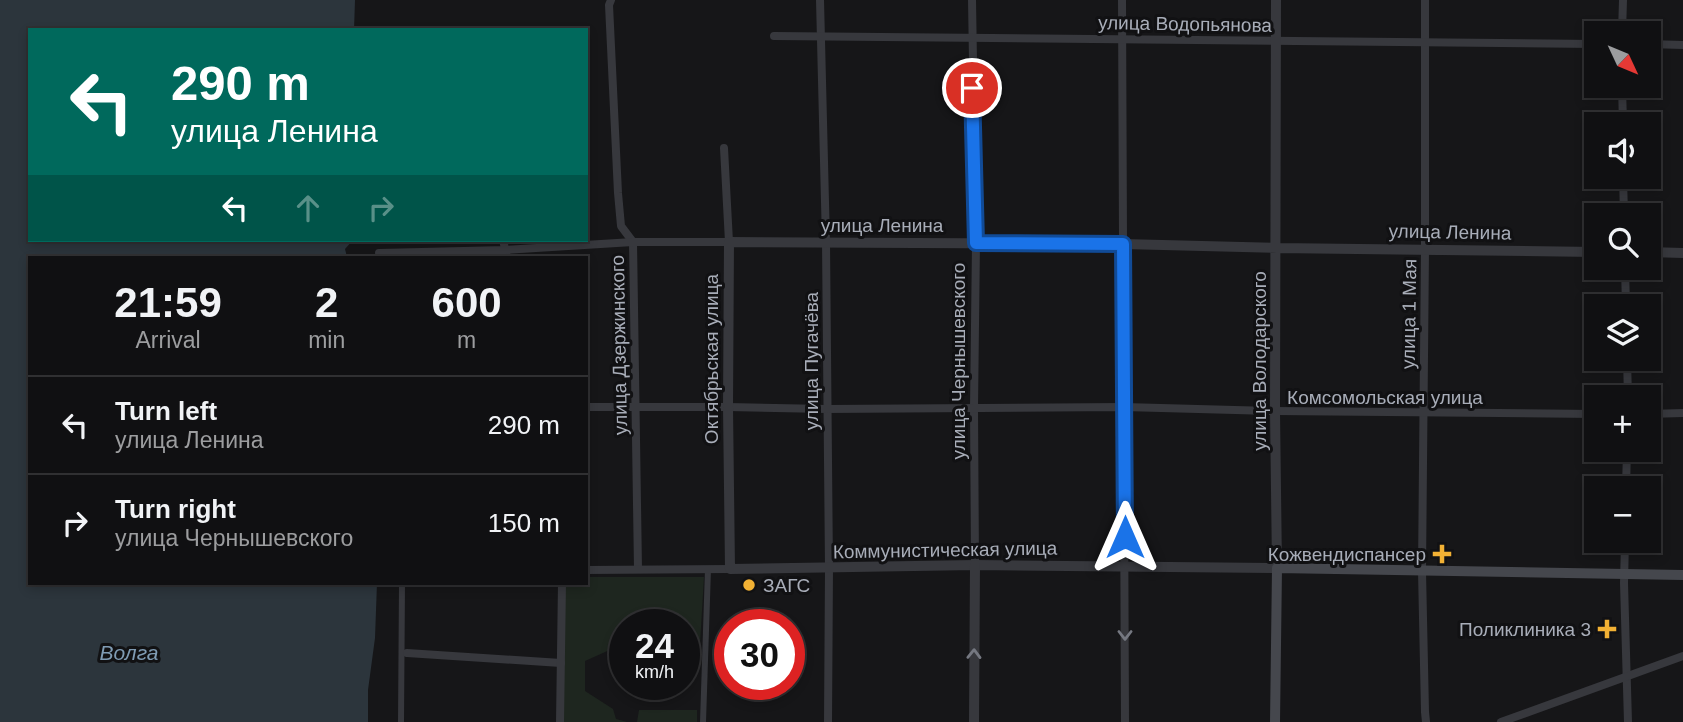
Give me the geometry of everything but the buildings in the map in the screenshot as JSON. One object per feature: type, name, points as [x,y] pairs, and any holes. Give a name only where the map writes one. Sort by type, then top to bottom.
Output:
[{"type":"main road","name":"Коммунистическая улица","points":[[1276,568],[1683,575]]},
{"type":"main road","name":"улица Володарского","points":[[1275,722],[1276,568]]},
{"type":"street","name":"улица Дзержинского","points":[[611,0],[609,5],[618,193],[621,226],[633,242],[638,569]]},
{"type":"street","name":"улица Пугачёва","points":[[820,0],[826,242],[828,722]]},
{"type":"street","name":"улица Чернышевского","points":[[972,0],[976,243],[974,722]]},
{"type":"street","points":[[1122,0],[1125,722]]},
{"type":"street","name":"улица Володарского","points":[[1276,0],[1276,568]]},
{"type":"street","name":"улица 1 Мая","points":[[1424,0],[1422,571],[1426,722]]},
{"type":"street","points":[[1622,21],[1623,0]]},
{"type":"street","name":"улица Водопьянова","points":[[774,36],[1584,44]]},
{"type":"street","points":[[1661,44],[1683,44]]},
{"type":"street","name":"Октябрьская улица","points":[[724,148],[729,242],[730,569]]},
{"type":"street","name":"улица Ленина","points":[[379,253],[506,254],[633,242],[1123,244],[1584,252]]},
{"type":"street","points":[[1661,252],[1683,253]]},
{"type":"street","name":"Комсомольская улица","points":[[588,407],[1124,407],[1584,414]]},
{"type":"street","points":[[1661,414],[1683,414]]},
{"type":"street","points":[[1625,553],[1628,722]]},
{"type":"street","name":"Коммунистическая улица","points":[[588,570],[829,569],[975,565],[1276,568]]},
{"type":"street","points":[[703,722],[708,569]]},
{"type":"street","points":[[401,722],[402,585]]},
{"type":"street","points":[[560,722],[562,585]]},
{"type":"street","points":[[407,653],[561,663]]},
{"type":"street","points":[[1501,722],[1683,656]]},
{"type":"street","points":[[1419,722],[1424,712]]},
{"type":"shaded area","points":[[588,577],[704,577],[700,644],[700,609],[609,609],[609,650],[585,661],[585,691],[613,709],[616,719],[627,722],[564,722],[564,585],[588,585]]},
{"type":"shaded area","points":[[639,710],[697,710],[697,722],[637,722]]},
{"type":"water","name":"Волга","points":[[0,0],[355,0],[354,28],[28,28],[28,242],[351,242],[345,249],[347,256],[28,256],[28,585],[377,585],[368,722],[0,722]]},
{"type":"place","name":"Кожвендиспансер","points":[[1442,554]]},
{"type":"place","name":"ЗАГС","points":[[749,585]]},
{"type":"place","name":"Поликлиника 3","points":[[1607,629]]},
{"type":"route","points":[[972,88],[976,243],[1123,244],[1125,537]]}]
